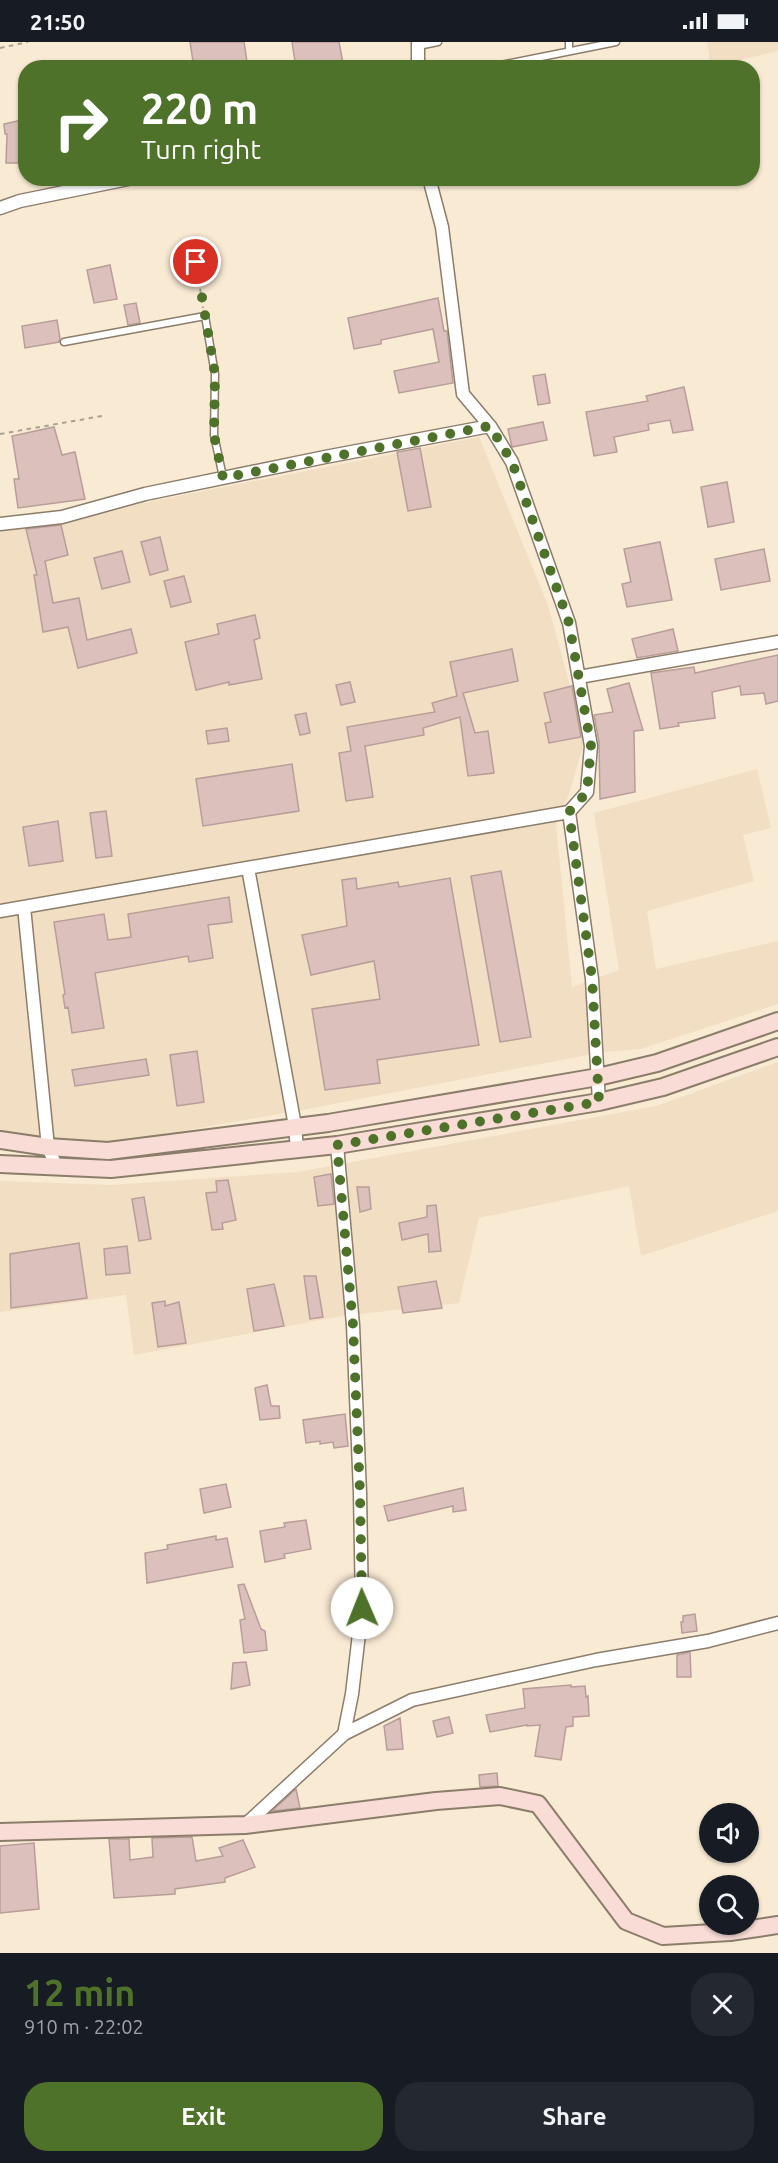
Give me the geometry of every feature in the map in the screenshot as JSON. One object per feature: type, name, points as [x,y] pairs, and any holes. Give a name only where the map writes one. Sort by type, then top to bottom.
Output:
[{"type":"main road","points":[[0,1140],[48,1147],[108,1151],[328,1123],[598,1077],[657,1063],[778,1021]]},
{"type":"main road","points":[[0,1164],[111,1169],[337,1145],[599,1102],[663,1087],[778,1047]]},
{"type":"main road","points":[[657,1063],[663,1087]]},
{"type":"main road","points":[[0,1832],[245,1825],[436,1801],[500,1796],[538,1804],[626,1921],[663,1936],[730,1932],[778,1925]]},
{"type":"street","points":[[418,44],[418,60]]},
{"type":"street","points":[[0,208],[68,186]]},
{"type":"street","points":[[0,911],[569,812],[587,792],[591,746],[569,623],[512,462],[490,426],[463,394],[442,226],[431,186]]},
{"type":"street","points":[[0,524],[62,517],[145,494],[490,426]]},
{"type":"street","points":[[579,677],[778,642]]},
{"type":"street","points":[[569,812],[592,978],[599,1102]]},
{"type":"street","points":[[248,868],[296,1126],[297,1149]]},
{"type":"street","points":[[24,907],[48,1147],[56,1166]]},
{"type":"street","points":[[337,1145],[353,1325],[362,1608],[352,1694],[344,1734]]},
{"type":"street","points":[[245,1825],[344,1734],[412,1700],[596,1660],[708,1641],[778,1623]]},
{"type":"lane","points":[[418,44],[438,42]]},
{"type":"lane","points":[[569,42],[569,51]]},
{"type":"lane","points":[[525,60],[616,42]]},
{"type":"lane","points":[[64,342],[205,316],[215,374],[214,435],[223,478]]},
{"type":"path","points":[[0,48],[28,42]]},
{"type":"path","points":[[196,262],[205,316]]},
{"type":"path","points":[[0,434],[102,416]]},
{"type":"shaded area","points":[[707,42],[778,42],[778,51],[740,60],[710,60]]},
{"type":"shaded area","points":[[479,437],[548,605],[585,740],[568,797],[556,824],[572,987],[619,970],[594,813],[757,769],[771,828],[743,835],[754,881],[647,911],[656,969],[778,941],[778,1004],[641,1049],[603,1052],[313,1108],[110,1144],[0,1138],[0,531]]},
{"type":"shaded area","points":[[778,1062],[778,1211],[641,1256],[629,1186],[479,1218],[459,1303],[342,1316],[134,1355],[126,1295],[0,1312],[0,1181],[112,1185],[298,1172],[656,1106]]},
{"type":"building","points":[[190,42],[244,42],[247,60],[193,60]]},
{"type":"building","points":[[292,42],[339,42],[342,60],[295,60]]},
{"type":"building","points":[[18,121],[18,163],[6,163],[7,134],[5,134],[4,124]]},
{"type":"building","points":[[110,265],[117,299],[94,303],[87,270]]},
{"type":"building","points":[[438,298],[444,331],[447,331],[453,383],[399,393],[394,371],[439,362],[433,329],[381,340],[381,344],[354,349],[348,318]]},
{"type":"building","points":[[136,303],[140,323],[128,325],[124,305]]},
{"type":"building","points":[[57,320],[59,342],[25,348],[22,326]]},
{"type":"building","points":[[545,374],[550,403],[538,405],[533,376]]},
{"type":"building","points":[[684,387],[693,430],[673,433],[670,420],[648,424],[649,430],[614,437],[617,452],[594,456],[586,412],[648,401],[646,396]]},
{"type":"building","points":[[543,422],[547,440],[512,447],[508,429]]},
{"type":"building","points":[[54,427],[62,455],[75,452],[85,499],[18,508],[14,479],[19,479],[12,436]]},
{"type":"building","points":[[420,448],[431,507],[408,511],[397,452]]},
{"type":"building","points":[[727,482],[734,522],[708,527],[701,487]]},
{"type":"building","points":[[61,525],[68,555],[45,561],[53,603],[79,598],[87,640],[131,629],[137,653],[78,668],[68,627],[43,632],[34,575],[37,575],[26,529]]},
{"type":"building","points":[[160,537],[168,570],[150,575],[141,542]]},
{"type":"building","points":[[660,542],[672,600],[627,607],[622,584],[631,582],[624,549]]},
{"type":"building","points":[[764,549],[770,581],[721,590],[715,559]]},
{"type":"building","points":[[122,551],[130,582],[102,589],[94,558]]},
{"type":"building","points":[[184,576],[191,602],[171,607],[164,581]]},
{"type":"building","points":[[255,615],[260,638],[254,640],[262,679],[229,685],[229,682],[196,690],[185,642],[219,634],[217,624]]},
{"type":"building","points":[[673,629],[678,651],[637,658],[632,639]]},
{"type":"building","points":[[512,649],[518,681],[463,693],[475,733],[488,731],[494,773],[468,776],[460,717],[423,728],[424,735],[365,746],[373,797],[346,801],[339,753],[351,751],[347,727],[435,712],[432,703],[457,696],[450,662]]},
{"type":"building","points":[[778,655],[778,701],[766,704],[764,693],[741,695],[740,686],[712,692],[715,718],[678,723],[679,726],[660,729],[651,673],[694,667],[695,673]]},
{"type":"building","points":[[350,682],[355,702],[341,705],[336,685]]},
{"type":"building","points":[[629,683],[643,730],[634,731],[635,792],[600,799],[599,742],[594,715],[613,712],[607,689]]},
{"type":"building","points":[[572,686],[581,737],[549,743],[545,723],[551,722],[544,693]]},
{"type":"building","points":[[306,713],[310,733],[300,735],[295,715]]},
{"type":"building","points":[[227,728],[229,741],[208,744],[206,731]]},
{"type":"building","points":[[292,764],[299,811],[203,826],[196,779]]},
{"type":"building","points":[[106,811],[112,856],[96,858],[90,813]]},
{"type":"building","points":[[58,821],[63,861],[29,866],[23,827]]},
{"type":"building","points":[[501,871],[531,1037],[500,1042],[471,876]]},
{"type":"building","points":[[356,878],[357,889],[398,882],[399,887],[450,878],[479,1045],[377,1060],[380,1083],[325,1090],[312,1009],[380,999],[374,961],[311,975],[302,935],[347,926],[342,880]]},
{"type":"building","points":[[229,897],[232,922],[208,925],[213,958],[189,962],[188,956],[95,973],[104,1028],[72,1033],[68,1007],[65,1008],[54,922],[104,914],[108,940],[131,937],[128,914]]},
{"type":"building","points":[[197,1051],[204,1102],[177,1106],[170,1055]]},
{"type":"building","points":[[146,1059],[149,1075],[75,1086],[72,1070]]},
{"type":"building","points":[[331,1174],[334,1204],[318,1206],[314,1177]]},
{"type":"building","points":[[228,1180],[236,1220],[222,1223],[223,1229],[212,1230],[206,1193],[217,1192],[216,1181]]},
{"type":"building","points":[[357,1187],[369,1187],[371,1209],[360,1212]]},
{"type":"building","points":[[144,1197],[151,1239],[139,1241],[132,1199]]},
{"type":"building","points":[[436,1205],[441,1251],[429,1252],[428,1234],[402,1240],[399,1223],[427,1217],[427,1206]]},
{"type":"building","points":[[79,1243],[87,1298],[11,1308],[10,1254]]},
{"type":"building","points":[[127,1246],[130,1273],[106,1275],[104,1249]]},
{"type":"building","points":[[304,1276],[316,1276],[323,1317],[310,1319]]},
{"type":"building","points":[[436,1281],[442,1308],[403,1313],[398,1287]]},
{"type":"building","points":[[274,1284],[284,1326],[254,1331],[247,1289]]},
{"type":"building","points":[[165,1301],[165,1306],[179,1302],[186,1343],[158,1347],[152,1303]]},
{"type":"building","points":[[267,1385],[271,1406],[279,1406],[280,1418],[260,1420],[255,1388]]},
{"type":"building","points":[[345,1414],[348,1446],[334,1448],[333,1442],[320,1444],[320,1441],[306,1443],[303,1420]]},
{"type":"building","points":[[226,1484],[231,1507],[204,1513],[200,1489]]},
{"type":"building","points":[[463,1488],[466,1510],[453,1512],[453,1506],[388,1521],[384,1506]]},
{"type":"building","points":[[306,1520],[311,1549],[284,1554],[285,1558],[265,1562],[260,1531],[285,1527],[284,1523]]},
{"type":"building","points":[[216,1536],[216,1540],[227,1538],[233,1567],[147,1583],[145,1553],[168,1549],[167,1545]]},
{"type":"building","points":[[244,1584],[261,1629],[265,1631],[267,1650],[244,1653],[240,1620],[245,1619],[238,1585]]},
{"type":"building","points":[[695,1614],[697,1631],[682,1633],[683,1616]]},
{"type":"building","points":[[690,1652],[691,1677],[677,1677],[677,1655]]},
{"type":"building","points":[[246,1662],[250,1685],[231,1689],[233,1663]]},
{"type":"building","points":[[571,1685],[571,1687],[585,1686],[589,1716],[573,1717],[573,1726],[566,1727],[561,1760],[535,1756],[540,1725],[527,1725],[490,1732],[486,1715],[525,1708],[523,1689]]},
{"type":"building","points":[[449,1717],[453,1733],[437,1737],[433,1721]]},
{"type":"building","points":[[400,1718],[403,1749],[387,1750],[384,1726]]},
{"type":"building","points":[[497,1773],[498,1786],[480,1787],[479,1775]]},
{"type":"building","points":[[296,1789],[300,1808],[272,1811]]},
{"type":"building","points":[[192,1837],[196,1861],[223,1856],[219,1848],[243,1840],[255,1867],[225,1878],[225,1882],[175,1889],[175,1894],[114,1898],[109,1839],[129,1839],[130,1860],[153,1857],[152,1838]]},
{"type":"building","points":[[34,1843],[39,1909],[0,1913],[0,1846]]},
{"type":"route","points":[[196,262],[215,374],[214,435],[223,478],[490,426],[512,462],[569,623],[591,746],[587,792],[569,812],[592,978],[599,1102],[337,1145],[353,1325],[362,1608]]}]
